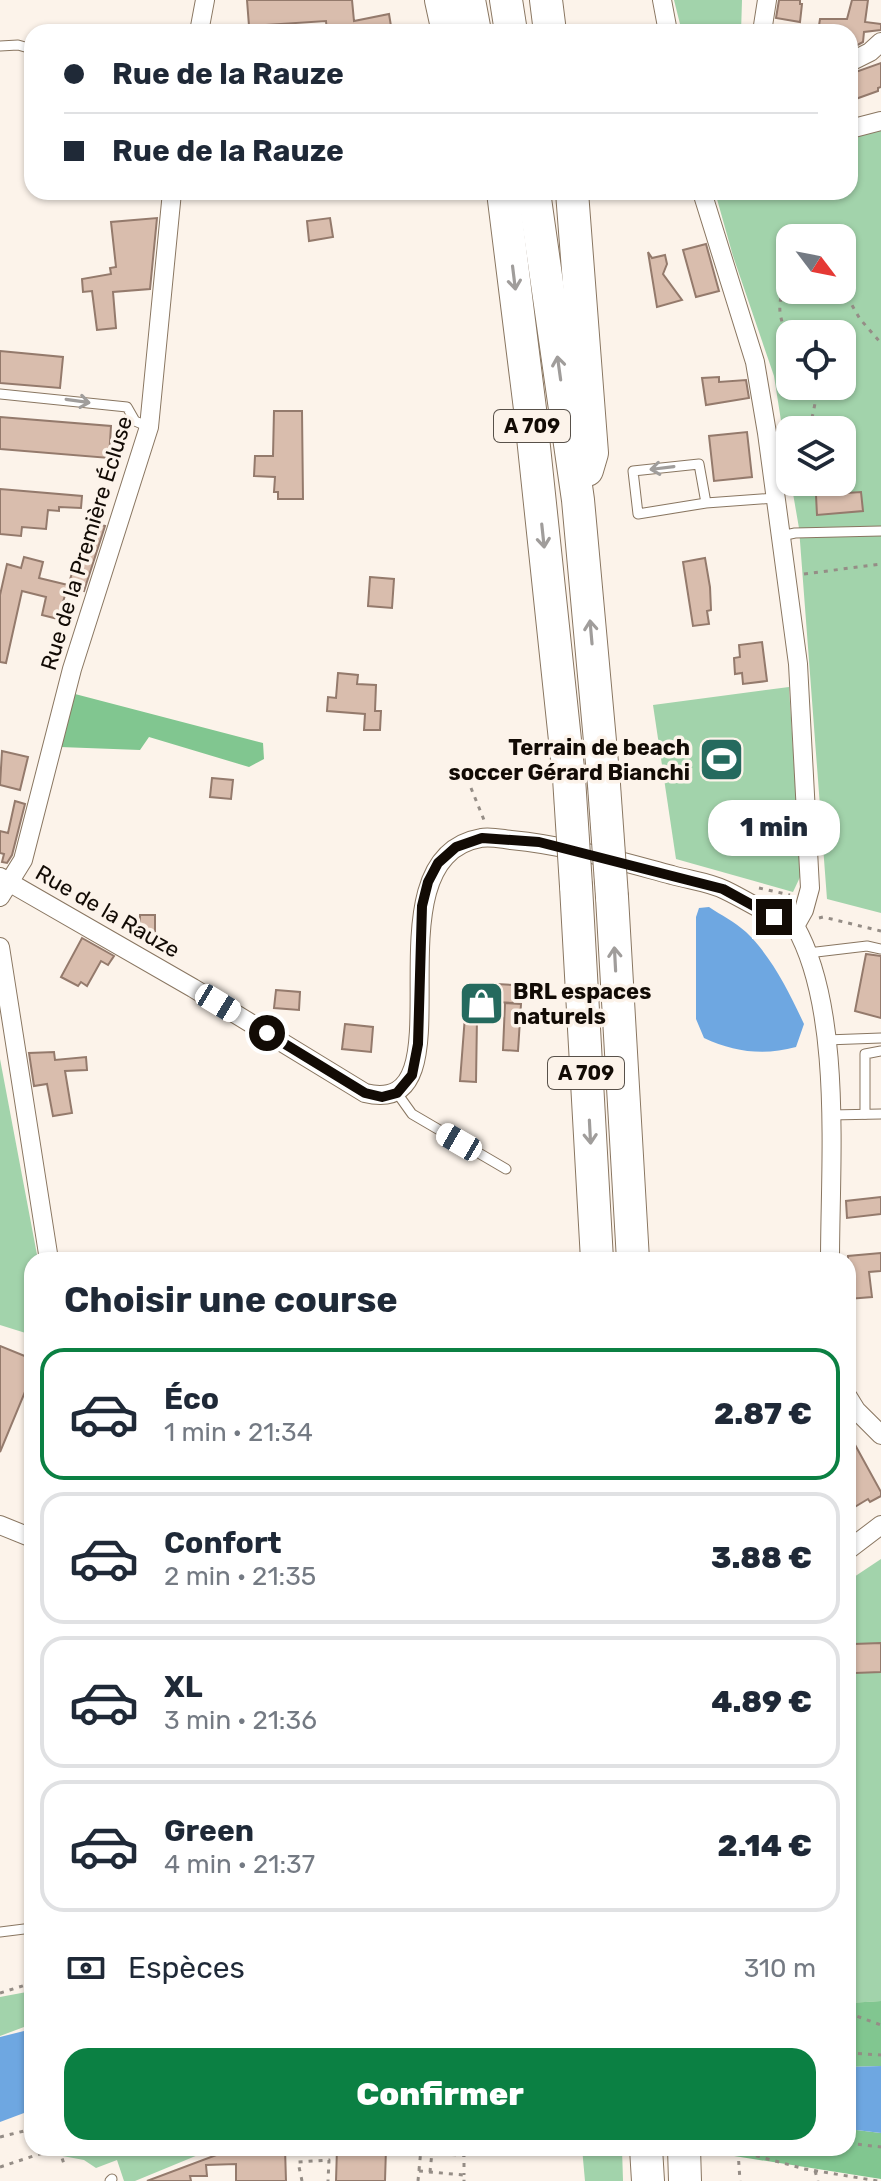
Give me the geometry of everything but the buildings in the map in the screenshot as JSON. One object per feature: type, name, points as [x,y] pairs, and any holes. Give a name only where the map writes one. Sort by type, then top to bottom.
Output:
[{"type":"highway","points":[[441,0],[446,24]]},
{"type":"highway","points":[[469,0],[474,24]]},
{"type":"highway","points":[[506,0],[510,24]]},
{"type":"highway","points":[[546,0],[549,24]]},
{"type":"highway","name":"A 709","points":[[511,200],[578,500],[604,785],[633,1252]]},
{"type":"highway","name":"A 709","points":[[511,200],[569,778],[597,1252]]},
{"type":"highway","points":[[573,200],[592,453],[578,500]]},
{"type":"street","points":[[200,24],[205,0]]},
{"type":"street","points":[[662,0],[666,24]]},
{"type":"street","points":[[763,24],[767,0]]},
{"type":"street","points":[[858,57],[881,42]]},
{"type":"street","points":[[858,127],[881,121]]},
{"type":"street","name":"Rue de la Première Écluse","points":[[3,885],[23,860],[72,669],[149,427],[171,200]]},
{"type":"street","points":[[704,200],[755,362],[798,664],[810,888],[804,910],[795,926]]},
{"type":"street","points":[[397,1093],[412,1075],[415,1060],[422,906],[428,882],[438,863],[456,847],[482,838],[539,842],[723,889],[795,926],[808,953],[818,987],[826,1040],[830,1115],[830,1252]]},
{"type":"street","name":"Rue de la Rauze","points":[[3,885],[193,988],[365,1093],[382,1097],[397,1093]]},
{"type":"street","points":[[0,947],[48,1252]]},
{"type":"street","points":[[856,1410],[881,1435]]},
{"type":"street","points":[[0,1525],[24,1535]]},
{"type":"street","points":[[856,1544],[881,1525]]},
{"type":"lane","points":[[0,46],[24,47]]},
{"type":"lane","points":[[0,394],[127,407],[135,421],[149,427]]},
{"type":"lane","points":[[706,503],[699,464],[633,471],[638,514],[706,503],[775,498]]},
{"type":"lane","points":[[780,536],[881,531]]},
{"type":"lane","points":[[808,953],[867,946],[881,949]]},
{"type":"lane","points":[[826,1040],[881,1038]]},
{"type":"lane","points":[[865,1114],[865,1054],[881,1051]]},
{"type":"lane","points":[[397,1093],[412,1114],[506,1169]]},
{"type":"lane","points":[[830,1115],[881,1114]]},
{"type":"lane","points":[[0,1932],[24,1929]]},
{"type":"path","points":[[851,304],[881,343]]},
{"type":"path","points":[[800,574],[881,564]]},
{"type":"path","points":[[760,888],[794,896]]},
{"type":"path","points":[[795,926],[823,917],[881,931]]},
{"type":"path","points":[[0,1993],[24,1986]]},
{"type":"path","points":[[856,2016],[881,2025]]},
{"type":"path","points":[[856,2053],[881,2055]]},
{"type":"path","points":[[0,2137],[24,2131]]},
{"type":"path","points":[[856,2144],[881,2147]]},
{"type":"path","points":[[0,2167],[34,2156]]},
{"type":"path","points":[[61,2156],[64,2164]]},
{"type":"path","points":[[418,2181],[420,2156]]},
{"type":"path","points":[[430,2172],[431,2156]]},
{"type":"path","points":[[464,2156],[464,2181]]},
{"type":"path","points":[[738,2156],[740,2181]]},
{"type":"path","points":[[757,2156],[815,2171],[878,2181]]},
{"type":"path","points":[[302,2181],[298,2162],[329,2160],[328,2181]]},
{"type":"path","points":[[419,2171],[464,2175]]},
{"type":"path","points":[[815,2171],[818,2181]]},
{"type":"green space","points":[[674,0],[742,0],[741,24],[680,24]]},
{"type":"green space","points":[[881,130],[881,913],[827,899],[799,528],[793,496],[856,496],[856,416],[780,416],[778,400],[856,400],[856,320],[776,320],[776,389],[717,200],[858,200],[858,135]]},
{"type":"green space","points":[[789,687],[801,875],[793,892],[676,859],[653,705]]},
{"type":"green space","points":[[75,694],[263,743],[264,759],[249,767],[149,737],[140,750],[60,747]]},
{"type":"green space","points":[[0,1059],[36,1252],[24,1252],[24,1332],[0,1325]]},
{"type":"green space","points":[[881,1559],[881,2001],[856,2003],[856,1576]]},
{"type":"green space","points":[[24,1992],[24,2027],[0,2036],[0,1997]]},
{"type":"green space","points":[[881,2001],[881,2066],[856,2067],[856,2003]]},
{"type":"green space","points":[[856,2130],[881,2133],[881,2179],[734,2156],[856,2156]]},
{"type":"green space","points":[[62,2156],[196,2156],[135,2181],[124,2181],[117,2160],[96,2168],[84,2160]]},
{"type":"green space","points":[[583,2156],[622,2156],[623,2181],[585,2181]]},
{"type":"water","points":[[709,907],[746,932],[779,975],[804,1024],[796,1047],[749,1051],[704,1038],[696,1019],[696,917],[699,908]]},
{"type":"water","points":[[24,2031],[24,2113],[0,2122],[0,2037]]},
{"type":"water","points":[[881,2066],[881,2133],[856,2130],[856,2067]]},
{"type":"place","name":"Terrain de beach soccer Gérard Bianchi","points":[[721,760]]},
{"type":"place","name":"BRL espaces naturels","points":[[482,1004]]},
{"type":"route","points":[[267,1033],[365,1093],[382,1097],[397,1093],[404,1087],[412,1075],[418,1044],[422,906],[428,882],[438,863],[456,847],[482,838],[539,842],[639,866],[723,889],[774,917]]}]
